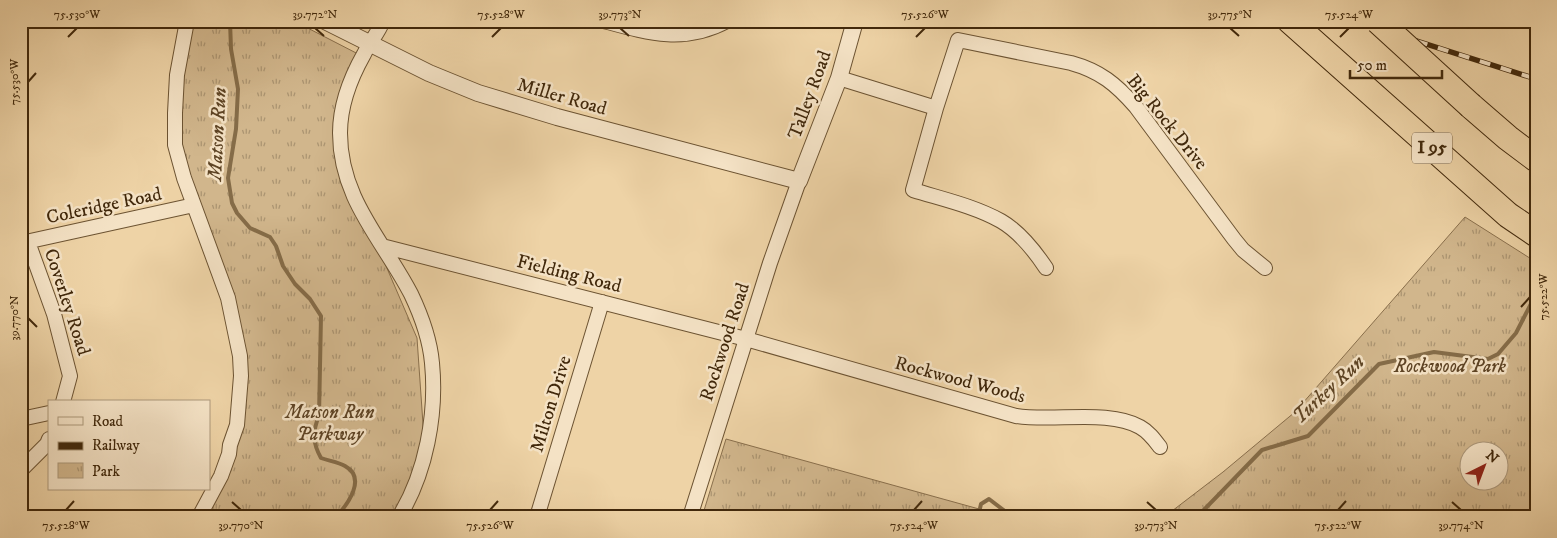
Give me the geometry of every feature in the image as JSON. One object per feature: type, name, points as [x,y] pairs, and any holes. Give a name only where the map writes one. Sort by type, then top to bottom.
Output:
[{"type":"highway","name":"I 95","points":[[1290,21],[1508,215],[1536,234]]},
{"type":"highway","points":[[1378,21],[1471,106],[1536,159]]},
{"type":"street","points":[[187,21],[177,75],[175,145],[205,240],[228,298],[240,356],[241,376],[237,425],[229,454],[221,476],[199,517]]},
{"type":"street","name":"Miller Road","points":[[325,21],[429,73],[478,93],[557,117],[799,180]]},
{"type":"street","points":[[384,21],[362,56],[345,100],[341,116],[341,150],[343,166],[352,194],[368,226],[382,246],[420,315],[432,362],[432,403],[428,440],[401,516]]},
{"type":"street","points":[[604,21],[695,33],[714,28],[727,21]]},
{"type":"street","name":"Talley Road","points":[[799,180],[840,78],[855,21]]},
{"type":"street","name":"Big Rock Drive","points":[[936,108],[958,40],[1071,63],[1102,75],[1124,94],[1234,240],[1265,268]]},
{"type":"street","points":[[840,78],[936,108],[913,190],[984,213],[1002,221],[1026,242],[1046,268]]},
{"type":"street","name":"Rockwood Road","points":[[690,517],[770,263],[799,180]]},
{"type":"street","name":"Coleridge Road","points":[[25,243],[194,205]]},
{"type":"street","name":"Coverley Road","points":[[25,243],[54,314],[70,376],[64,400]]},
{"type":"street","name":"Fielding Road","points":[[382,246],[746,339]]},
{"type":"street","name":"Milton Drive","points":[[536,517],[602,302]]},
{"type":"street","name":"Rockwood Woods","points":[[746,339],[1016,416],[1044,419],[1070,417],[1122,421],[1142,428],[1152,436],[1160,447]]},
{"type":"street","points":[[21,419],[48,413]]},
{"type":"street","points":[[21,470],[48,442]]},
{"type":"lane","points":[[21,122],[23,140],[21,140]]},
{"type":"green space","name":"Matson Run Parkway","points":[[188,21],[294,21],[362,56],[345,100],[343,166],[417,338],[425,453],[399,517],[197,517],[229,454],[240,356],[175,145]]},
{"type":"green space","name":"Rockwood Park","points":[[1465,217],[1536,262],[1536,517],[1146,517],[1172,511],[1223,472],[1295,412]]},
{"type":"green space","points":[[726,439],[1008,517],[702,517]]},
{"type":"waterway","name":"Matson Run","points":[[230,21],[231,49],[238,89],[236,129],[228,178],[232,203],[237,213],[250,228],[270,237],[276,246],[283,266],[295,284],[310,299],[321,316],[319,416],[314,433],[316,448],[321,458],[345,466],[355,477],[355,484],[350,498],[336,517]]},
{"type":"waterway","name":"Turkey Run","points":[[1197,517],[1262,450],[1308,436],[1379,364],[1434,352],[1488,359],[1498,354],[1516,333],[1536,294]]},
{"type":"waterway","name":"Turkey Run","points":[[978,517],[981,504],[989,499],[1006,512],[1046,515],[1049,517]]},
{"type":"railway","points":[[1354,21],[1536,79]]}]
